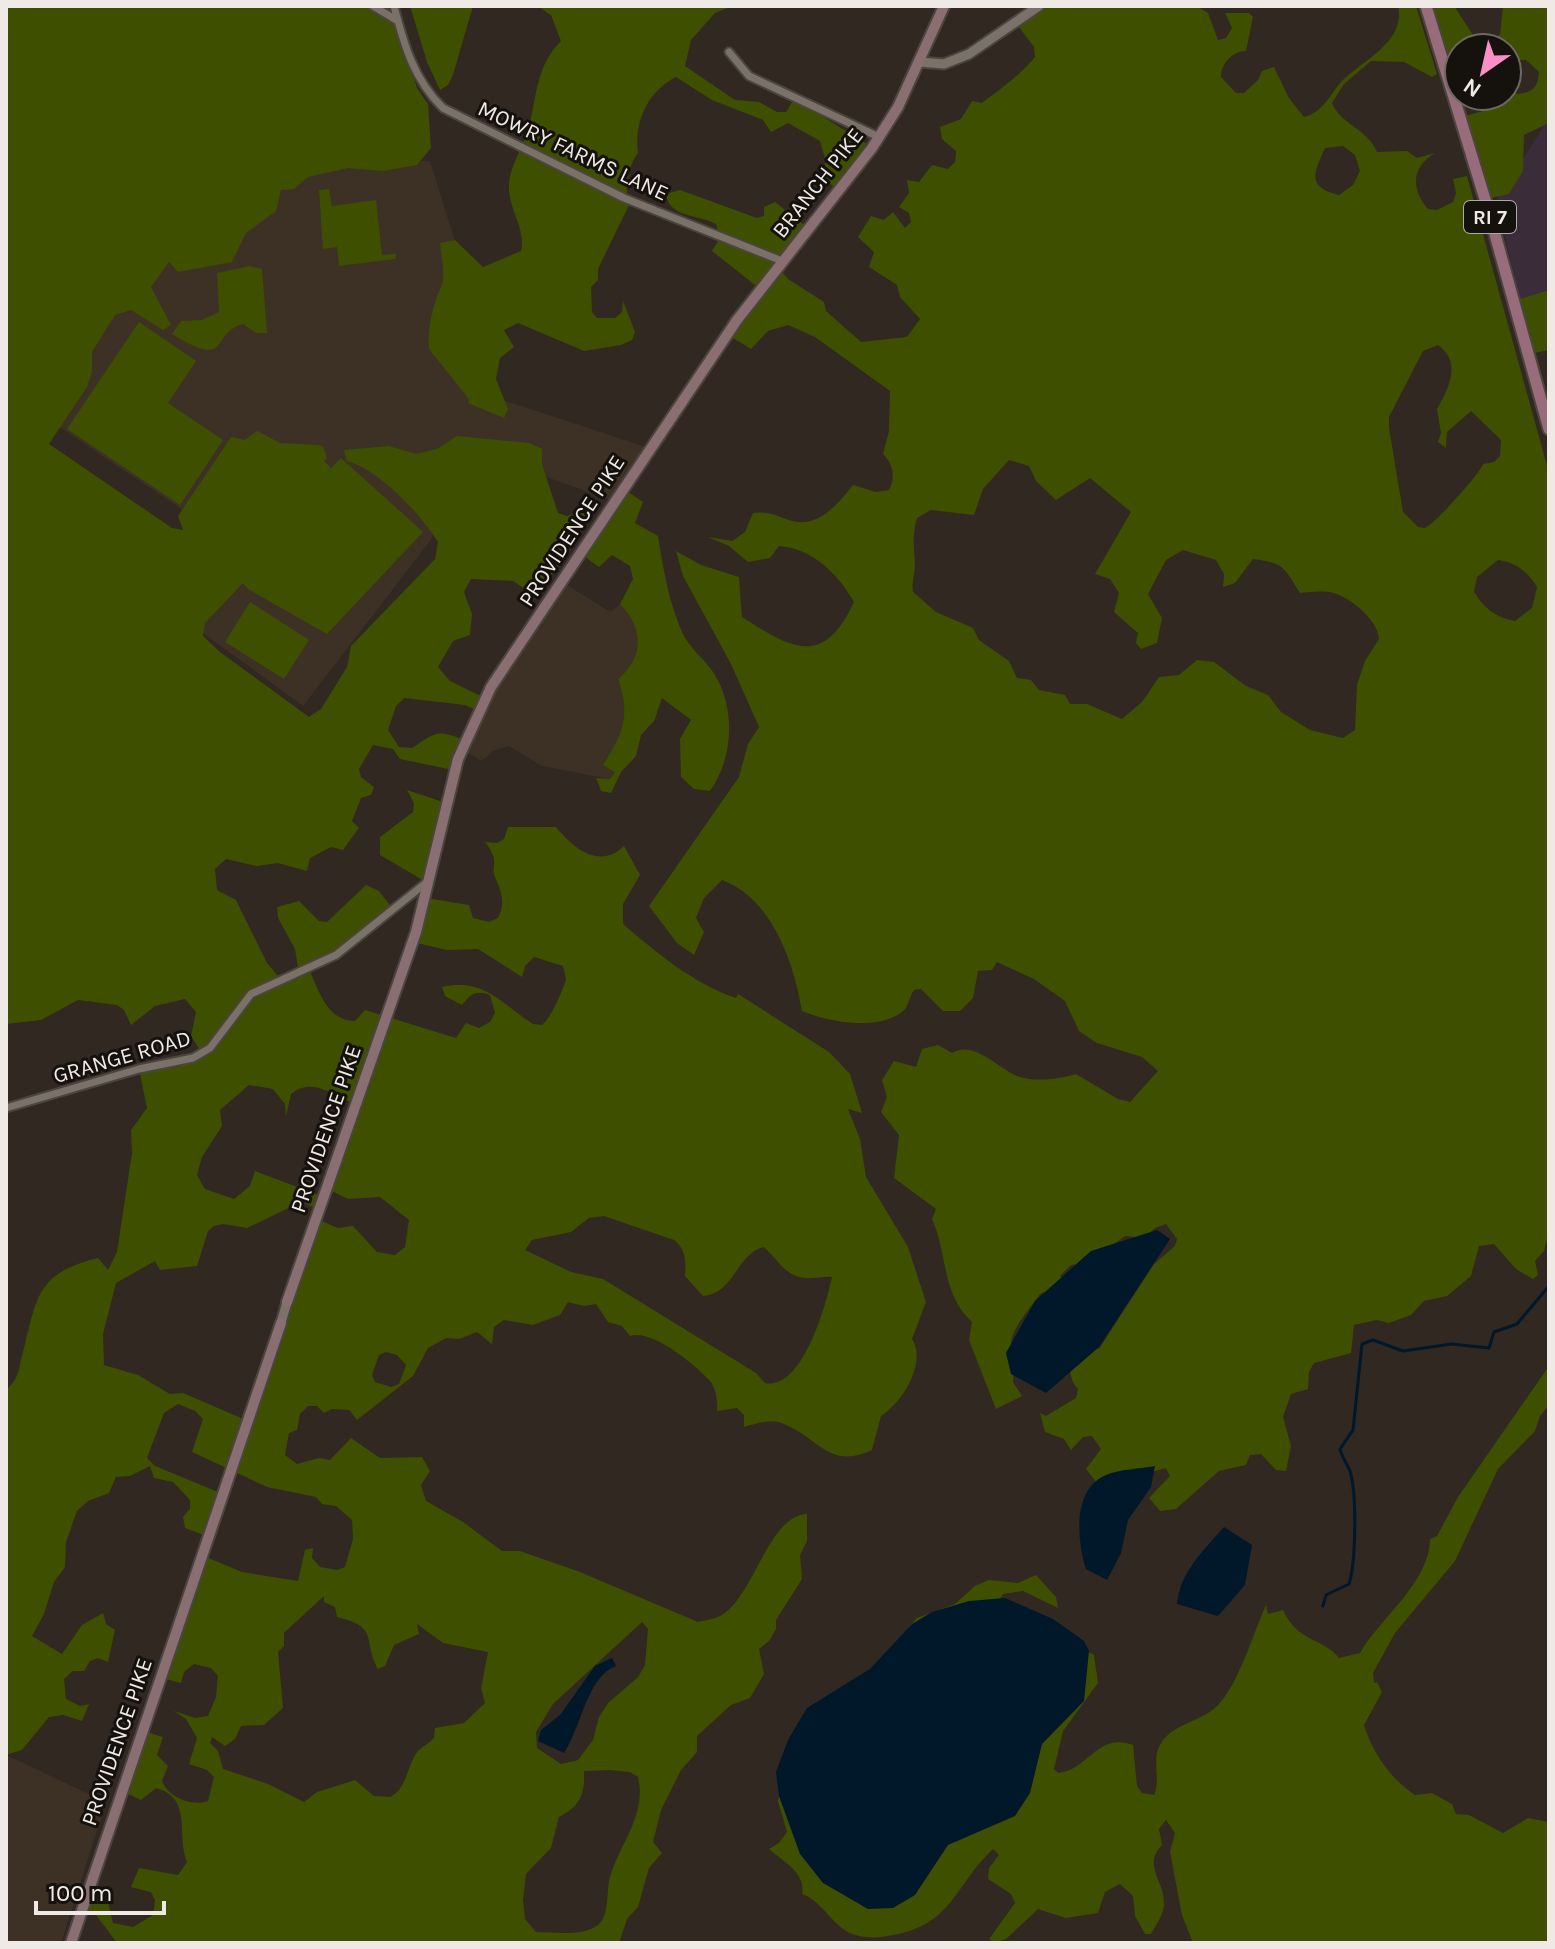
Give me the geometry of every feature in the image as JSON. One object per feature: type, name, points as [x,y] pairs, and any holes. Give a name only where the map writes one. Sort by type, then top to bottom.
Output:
[{"type":"main road","name":"BRANCH PIKE","points":[[702,371],[782,261],[879,137],[898,107],[944,6]]},
{"type":"main road","name":"RI 7","points":[[1426,6],[1488,209],[1549,429]]},
{"type":"main road","name":"PROVIDENCE PIKE","points":[[287,1302],[416,932],[458,759],[491,687],[702,371]]},
{"type":"main road","name":"PROVIDENCE PIKE","points":[[71,1943],[281,1323]]},
{"type":"street","points":[[373,6],[398,21]]},
{"type":"street","name":"MOWRY FARMS LANE","points":[[394,6],[423,88],[443,108],[611,192],[782,261]]},
{"type":"street","points":[[919,62],[944,64],[969,54],[1039,6]]},
{"type":"street","points":[[729,52],[749,76],[879,137]]},
{"type":"street","name":"GRANGE ROAD","points":[[6,1108],[139,1069],[193,1058],[210,1048],[251,994],[336,955],[427,882]]},
{"type":"street","name":"PROVIDENCE PIKE","points":[[281,1323],[287,1302]]},
{"type":"shaded area","points":[[1549,118],[1549,295],[1526,323],[1496,201]]},
{"type":"shaded area","points":[[430,161],[481,326],[484,394],[646,447],[610,500],[475,451],[430,541],[303,706],[199,630],[235,545],[49,420],[74,331],[300,164]]},
{"type":"shaded area","points":[[562,582],[607,610],[612,611],[620,604],[635,620],[640,634],[633,668],[618,679],[626,701],[625,728],[604,765],[616,771],[610,779],[542,766],[509,746],[493,751],[482,761],[462,749],[477,715]]},
{"type":"shaded area","points":[[6,1755],[106,1802],[61,1943],[6,1943]]},
{"type":"green space","points":[[6,6],[391,6],[417,88],[428,104],[431,148],[417,165],[383,171],[348,168],[308,177],[294,189],[281,190],[276,211],[246,233],[232,262],[178,272],[169,262],[151,287],[171,325],[163,330],[131,310],[115,315],[92,352],[92,372],[87,387],[49,444],[172,528],[183,530],[178,516],[231,437],[245,440],[257,431],[280,443],[323,446],[327,458],[324,461],[331,468],[341,458],[423,532],[327,634],[248,589],[243,583],[205,623],[203,636],[220,652],[309,717],[321,709],[347,667],[351,646],[435,559],[438,542],[398,494],[372,474],[347,461],[344,450],[389,446],[416,454],[437,449],[457,436],[529,443],[542,449],[542,464],[558,513],[567,516],[585,511],[592,515],[537,597],[513,581],[471,579],[464,592],[472,614],[470,635],[453,641],[438,667],[450,681],[485,698],[478,711],[465,705],[404,698],[396,706],[388,730],[399,747],[412,748],[426,738],[442,733],[465,740],[453,770],[400,759],[393,749],[373,745],[359,769],[361,777],[374,787],[371,795],[361,798],[352,821],[359,828],[343,850],[331,847],[310,858],[307,871],[278,863],[256,866],[226,859],[215,869],[217,890],[236,900],[267,963],[282,981],[299,974],[295,949],[278,918],[277,907],[299,901],[319,921],[327,922],[366,885],[379,891],[392,908],[310,971],[321,996],[331,1011],[346,1020],[355,1021],[365,1010],[456,1038],[466,1023],[479,1028],[490,1022],[495,1013],[490,995],[474,994],[462,1005],[445,996],[442,987],[457,985],[481,989],[491,994],[533,1024],[542,1025],[553,1010],[566,980],[563,966],[534,957],[525,966],[522,977],[478,949],[447,950],[413,942],[426,898],[469,905],[473,918],[489,922],[498,918],[502,897],[494,873],[493,854],[485,842],[497,843],[504,839],[508,827],[556,827],[579,849],[596,856],[615,853],[624,846],[640,875],[623,904],[623,924],[705,985],[736,998],[738,994],[829,1052],[850,1074],[862,1113],[848,1109],[860,1139],[866,1177],[908,1247],[926,1302],[912,1339],[916,1348],[915,1370],[904,1392],[881,1416],[872,1450],[844,1456],[833,1454],[781,1423],[767,1422],[744,1427],[744,1415],[737,1408],[717,1411],[712,1384],[684,1358],[649,1337],[630,1336],[622,1326],[608,1322],[596,1304],[584,1306],[568,1302],[560,1315],[533,1325],[504,1320],[494,1327],[492,1344],[477,1332],[459,1339],[446,1338],[428,1348],[413,1376],[357,1420],[349,1410],[332,1409],[324,1413],[317,1406],[308,1406],[300,1414],[297,1430],[289,1433],[285,1455],[297,1464],[319,1458],[330,1460],[351,1438],[380,1458],[422,1457],[430,1471],[421,1485],[426,1501],[463,1522],[502,1551],[520,1551],[580,1572],[698,1622],[722,1615],[734,1605],[782,1528],[794,1518],[807,1514],[807,1541],[800,1555],[802,1579],[776,1620],[776,1629],[769,1641],[759,1649],[764,1674],[750,1698],[731,1705],[697,1736],[697,1752],[681,1770],[661,1810],[653,1842],[662,1853],[649,1868],[638,1907],[627,1919],[619,1943],[117,1943],[96,1915],[81,1911],[86,1896],[108,1902],[113,1923],[133,1927],[153,1915],[155,1900],[151,1892],[131,1887],[139,1868],[178,1875],[187,1862],[181,1818],[175,1800],[156,1788],[141,1800],[122,1791],[143,1731],[163,1737],[157,1755],[168,1766],[162,1781],[169,1792],[188,1802],[208,1801],[214,1777],[207,1770],[189,1764],[197,1738],[186,1719],[174,1711],[195,1718],[208,1716],[216,1697],[218,1676],[211,1668],[194,1664],[184,1672],[181,1683],[162,1678],[204,1556],[242,1572],[298,1581],[305,1550],[313,1548],[312,1558],[320,1567],[337,1570],[345,1567],[353,1539],[352,1520],[336,1506],[322,1504],[316,1497],[267,1487],[192,1452],[203,1419],[195,1411],[178,1404],[164,1413],[147,1458],[155,1466],[223,1494],[209,1537],[185,1528],[183,1517],[190,1509],[190,1500],[173,1482],[154,1478],[150,1466],[130,1476],[116,1477],[109,1493],[88,1501],[77,1511],[66,1542],[65,1567],[54,1582],[44,1614],[32,1636],[62,1654],[82,1625],[103,1613],[106,1624],[115,1630],[108,1662],[98,1658],[90,1661],[84,1671],[73,1671],[64,1679],[66,1699],[80,1706],[89,1704],[82,1721],[63,1715],[49,1717],[22,1750],[6,1755],[6,1390],[18,1372],[37,1302],[51,1280],[63,1271],[98,1258],[108,1270],[117,1252],[132,1153],[131,1130],[147,1108],[139,1069],[179,1067],[202,1053],[191,1036],[196,1012],[185,999],[155,1006],[131,1025],[124,1010],[117,1005],[78,1000],[41,1020],[6,1024]],"holes":[[[249,1085],[273,1089],[285,1104],[286,1116],[291,1094],[308,1087],[325,1090],[358,1105],[330,1190],[348,1199],[380,1197],[409,1220],[405,1247],[395,1255],[377,1252],[353,1226],[338,1228],[319,1220],[248,1421],[183,1393],[170,1394],[138,1375],[104,1365],[103,1334],[116,1283],[155,1261],[160,1270],[197,1266],[208,1231],[214,1226],[223,1224],[247,1228],[301,1202],[321,1210],[326,1198],[255,1171],[250,1186],[234,1199],[205,1189],[197,1175],[202,1157],[222,1126],[220,1110]],[[604,1216],[674,1240],[683,1252],[685,1276],[703,1296],[722,1288],[747,1257],[764,1247],[798,1277],[832,1277],[818,1325],[801,1360],[790,1374],[778,1382],[765,1383],[756,1373],[603,1279],[571,1272],[525,1250],[532,1240],[571,1232],[589,1218]],[[386,1352],[397,1355],[406,1365],[399,1384],[391,1387],[375,1382],[372,1375],[379,1355]],[[324,1596],[324,1602],[335,1607],[337,1617],[365,1630],[378,1669],[385,1666],[394,1645],[419,1634],[417,1624],[443,1643],[488,1652],[481,1688],[485,1703],[464,1723],[435,1728],[434,1738],[418,1751],[404,1782],[390,1797],[374,1796],[355,1780],[317,1792],[304,1802],[268,1784],[223,1769],[218,1751],[210,1743],[212,1737],[225,1746],[235,1739],[241,1726],[264,1725],[283,1708],[278,1652],[284,1646],[284,1633]],[[642,1622],[648,1629],[645,1665],[638,1677],[608,1703],[599,1717],[593,1740],[578,1760],[561,1764],[537,1748],[536,1732],[553,1704]],[[610,1770],[630,1772],[638,1777],[640,1791],[636,1816],[614,1864],[602,1921],[584,1931],[536,1932],[525,1919],[523,1900],[526,1874],[551,1848],[559,1817],[576,1804],[584,1771]]]},
{"type":"green space","points":[[410,6],[473,6],[453,75],[448,85],[440,90],[427,62]]},
{"type":"green space","points":[[537,6],[733,6],[715,13],[691,40],[685,66],[735,100],[759,102],[777,112],[786,112],[794,99],[872,147],[839,191],[829,183],[823,171],[826,162],[820,141],[788,123],[771,132],[763,120],[712,100],[676,77],[666,83],[650,99],[641,119],[638,153],[628,178],[629,205],[598,269],[598,280],[591,287],[592,312],[597,318],[615,318],[622,312],[623,301],[635,332],[632,340],[621,345],[584,351],[518,323],[504,330],[514,347],[500,358],[496,379],[508,409],[504,418],[468,403],[469,399],[429,349],[429,333],[443,277],[440,243],[455,240],[483,267],[521,251],[522,236],[512,207],[509,182],[529,127],[542,71],[561,41],[551,15]]},
{"type":"green space","points":[[1039,6],[1196,6],[1208,13],[1218,40],[1226,38],[1232,28],[1225,13],[1249,13],[1253,17],[1246,51],[1228,59],[1221,77],[1236,93],[1244,93],[1258,80],[1262,71],[1274,67],[1289,98],[1304,117],[1317,111],[1345,78],[1390,39],[1399,18],[1398,6],[1416,6],[1437,74],[1432,77],[1404,62],[1371,61],[1344,84],[1332,103],[1342,117],[1373,144],[1377,152],[1407,151],[1417,158],[1435,153],[1422,165],[1416,178],[1418,193],[1428,209],[1437,210],[1453,202],[1456,193],[1453,179],[1467,176],[1549,473],[1549,1232],[1544,1251],[1535,1261],[1538,1275],[1533,1279],[1516,1269],[1494,1244],[1479,1246],[1471,1276],[1447,1296],[1424,1301],[1411,1315],[1389,1323],[1377,1320],[1354,1325],[1351,1353],[1314,1363],[1309,1372],[1308,1389],[1291,1394],[1283,1417],[1291,1446],[1286,1471],[1276,1470],[1261,1454],[1250,1455],[1246,1465],[1219,1471],[1176,1509],[1160,1511],[1149,1498],[1170,1476],[1166,1468],[1100,1487],[1086,1469],[1101,1449],[1092,1436],[1083,1437],[1071,1450],[1064,1439],[1045,1432],[1040,1413],[1046,1416],[1076,1398],[1078,1389],[1070,1365],[1075,1346],[1079,1341],[1099,1349],[1154,1264],[1175,1246],[1177,1239],[1166,1224],[1155,1228],[1144,1238],[1125,1236],[1089,1262],[1071,1265],[1060,1276],[1065,1284],[1053,1300],[1044,1292],[1040,1294],[1016,1328],[1011,1343],[1013,1382],[1022,1396],[996,1409],[969,1340],[972,1322],[962,1311],[950,1286],[932,1219],[936,1209],[894,1178],[899,1135],[881,1112],[887,1097],[882,1080],[894,1061],[916,1067],[922,1049],[938,1045],[952,1053],[969,1050],[978,1053],[1027,1079],[1076,1074],[1118,1099],[1130,1102],[1158,1071],[1142,1057],[1097,1043],[1079,1031],[1065,1001],[1034,979],[997,962],[992,970],[978,971],[973,998],[960,1011],[943,1011],[921,989],[914,990],[908,1005],[892,1018],[866,1023],[838,1021],[802,1011],[787,954],[778,935],[768,917],[740,889],[722,880],[704,898],[696,918],[704,932],[694,955],[677,943],[649,906],[739,777],[748,744],[759,727],[731,664],[683,576],[676,551],[701,565],[739,577],[742,617],[791,644],[818,644],[830,637],[842,623],[854,602],[823,564],[802,552],[779,546],[770,558],[748,562],[729,546],[708,537],[732,541],[745,532],[753,513],[768,513],[799,522],[809,521],[826,513],[853,485],[876,492],[889,490],[893,476],[883,454],[889,431],[890,391],[815,337],[788,325],[768,331],[751,349],[728,335],[760,289],[712,251],[720,238],[716,224],[678,211],[668,202],[666,194],[680,190],[757,218],[764,216],[764,207],[775,202],[808,228],[778,267],[788,279],[824,302],[826,311],[861,342],[907,337],[920,319],[900,297],[897,285],[869,267],[874,252],[858,237],[871,216],[884,220],[893,212],[905,228],[911,222],[909,213],[899,207],[909,193],[907,180],[919,182],[932,165],[948,169],[955,162],[956,151],[942,139],[940,127],[961,119],[972,101],[982,103],[1035,57],[1034,47],[1016,23]],"holes":[[[1343,146],[1355,155],[1360,171],[1353,185],[1339,195],[1328,192],[1317,183],[1316,172],[1325,148]],[[1438,345],[1450,359],[1449,384],[1437,409],[1441,433],[1438,442],[1446,448],[1447,432],[1471,411],[1501,440],[1500,456],[1494,462],[1483,464],[1457,497],[1425,528],[1418,527],[1403,512],[1389,428],[1389,417],[1423,351]],[[1009,460],[1029,466],[1036,481],[1056,500],[1090,478],[1131,512],[1095,574],[1110,579],[1119,593],[1114,612],[1138,633],[1136,643],[1141,649],[1157,643],[1162,618],[1148,594],[1166,560],[1183,550],[1216,560],[1224,574],[1223,587],[1235,583],[1253,559],[1278,565],[1300,593],[1330,592],[1348,600],[1369,617],[1379,639],[1365,661],[1357,685],[1355,730],[1343,738],[1310,730],[1281,712],[1268,695],[1246,686],[1214,662],[1197,660],[1179,675],[1159,677],[1142,702],[1122,719],[1087,704],[1070,704],[1065,695],[1039,690],[1031,680],[1017,678],[1009,661],[979,640],[973,628],[936,612],[913,592],[917,518],[931,510],[974,515],[983,489]],[[1498,560],[1511,563],[1525,572],[1537,587],[1532,608],[1515,621],[1496,615],[1474,592],[1477,577]]]},
{"type":"green space","points":[[1428,6],[1454,6],[1471,32],[1443,32],[1443,50]]},
{"type":"green space","points":[[1503,6],[1549,6],[1549,123],[1524,135],[1523,171],[1509,194],[1491,198],[1465,116],[1480,112],[1523,112],[1523,93],[1531,91],[1536,85],[1539,72],[1523,60],[1523,32],[1500,32]]},
{"type":"green space","points":[[329,189],[332,206],[376,200],[382,255],[396,254],[395,259],[339,266],[337,247],[323,249],[319,190]]},
{"type":"green space","points":[[250,266],[262,269],[267,333],[256,333],[243,324],[212,349],[191,345],[172,334],[181,321],[202,320],[219,312],[217,273]]},
{"type":"green space","points":[[1549,290],[1549,350],[1534,353],[1520,299]]},
{"type":"green space","points":[[139,322],[196,361],[168,403],[223,440],[180,505],[67,429]]},
{"type":"green space","points":[[624,489],[643,502],[635,523],[658,536],[677,621],[689,643],[715,675],[726,703],[729,719],[727,749],[718,778],[710,791],[694,789],[681,777],[680,739],[691,720],[662,698],[654,721],[641,735],[636,756],[621,772],[611,793],[601,791],[596,778],[610,779],[615,772],[603,765],[616,744],[623,724],[624,703],[618,679],[633,661],[638,642],[633,622],[620,604],[633,579],[630,566],[612,555],[599,567],[581,554]]},
{"type":"green space","points":[[250,602],[309,640],[284,679],[225,642]]},
{"type":"green space","points":[[407,790],[443,802],[426,882],[380,855],[380,837],[413,812],[414,803]]},
{"type":"green space","points":[[1549,1366],[1549,1405],[1540,1416],[1535,1431],[1498,1469],[1455,1561],[1395,1633],[1373,1673],[1374,1683],[1377,1682],[1382,1692],[1364,1725],[1384,1765],[1415,1795],[1432,1793],[1452,1804],[1456,1814],[1469,1815],[1503,1833],[1528,1818],[1549,1822],[1549,1943],[1193,1943],[1182,1915],[1170,1852],[1175,1833],[1166,1820],[1159,1829],[1162,1845],[1154,1860],[1164,1908],[1151,1934],[1145,1934],[1135,1916],[1133,1896],[1120,1884],[1105,1892],[1098,1913],[1066,1918],[1038,1909],[1006,1939],[994,1943],[989,1939],[1015,1903],[1011,1894],[988,1879],[989,1868],[999,1855],[993,1849],[951,1902],[928,1922],[893,1935],[861,1936],[843,1929],[802,1894],[801,1880],[797,1874],[769,1849],[779,1843],[787,1832],[778,1801],[793,1745],[908,1652],[909,1627],[917,1618],[955,1604],[975,1586],[989,1580],[1018,1583],[1036,1575],[1056,1597],[1058,1608],[1023,1591],[1003,1594],[998,1602],[1094,1655],[1098,1683],[1063,1731],[1054,1769],[1058,1773],[1078,1766],[1110,1743],[1133,1745],[1137,1786],[1142,1793],[1154,1795],[1159,1747],[1170,1733],[1211,1711],[1226,1696],[1266,1605],[1268,1614],[1283,1610],[1296,1629],[1326,1646],[1339,1658],[1360,1653],[1413,1585],[1428,1555],[1430,1539],[1437,1536],[1458,1497]]},
{"type":"water","points":[[1157,1230],[1170,1239],[1099,1347],[1046,1393],[1011,1374],[1006,1353],[1035,1301],[1091,1251]]},
{"type":"water","points":[[1155,1466],[1151,1487],[1128,1520],[1121,1553],[1107,1580],[1086,1569],[1079,1531],[1082,1504],[1087,1492],[1106,1475]]},
{"type":"water","points":[[1224,1527],[1252,1545],[1245,1585],[1218,1616],[1177,1604],[1188,1572]]},
{"type":"water","points":[[1005,1598],[1053,1619],[1084,1641],[1089,1651],[1084,1701],[1042,1744],[1030,1793],[1015,1816],[948,1845],[915,1895],[893,1908],[868,1909],[823,1883],[800,1854],[779,1796],[776,1772],[788,1740],[807,1708],[870,1669],[912,1624],[932,1612],[969,1601]]},
{"type":"water","points":[[612,1658],[616,1666],[598,1680],[564,1753],[538,1741],[541,1730],[560,1715],[595,1666]]},
{"type":"waterway","points":[[1323,1606],[1326,1595],[1349,1584],[1351,1574],[1354,1495],[1350,1471],[1340,1449],[1353,1430],[1362,1344],[1373,1340],[1403,1351],[1452,1344],[1489,1348],[1494,1332],[1517,1324],[1549,1286]]}]
